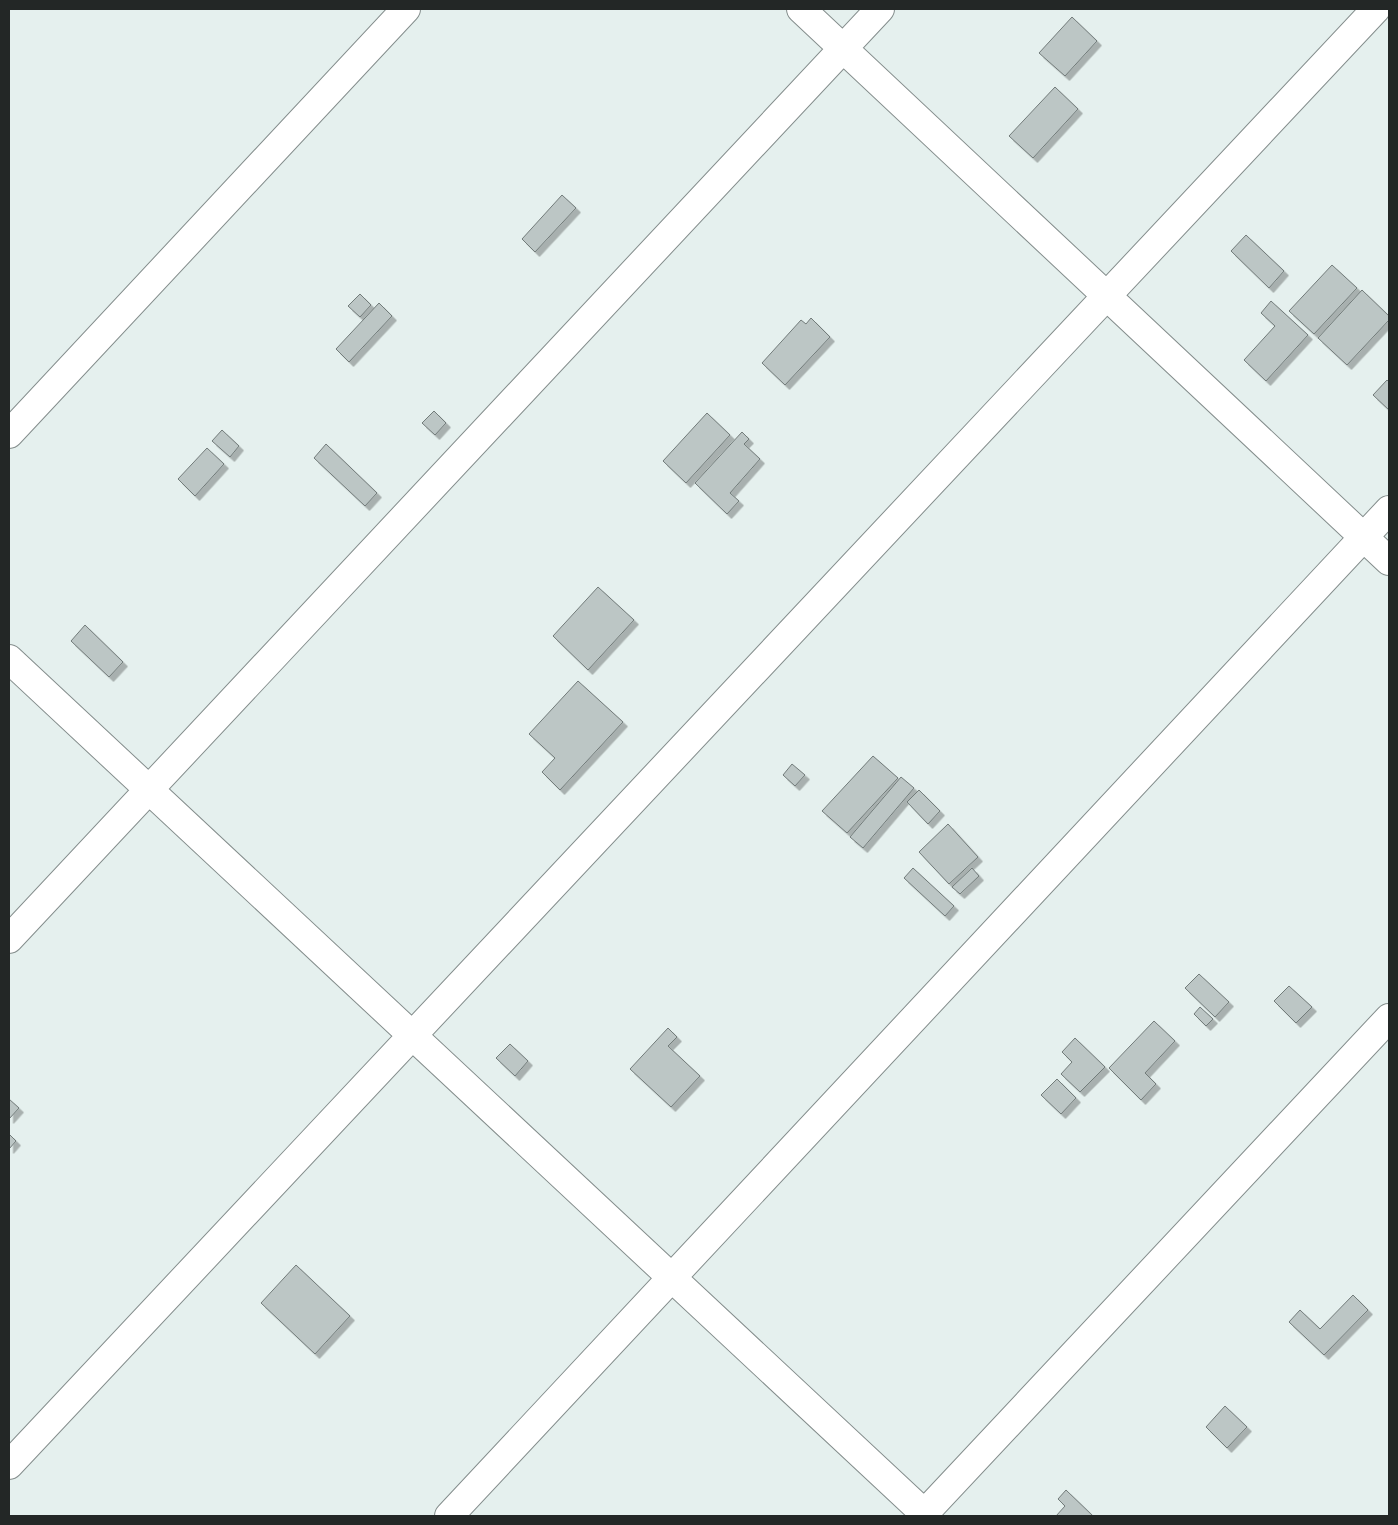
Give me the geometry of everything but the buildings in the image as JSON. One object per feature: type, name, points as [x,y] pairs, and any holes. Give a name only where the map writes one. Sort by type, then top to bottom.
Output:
[{"type":"street","points":[[9,434],[406,9]]},
{"type":"street","points":[[801,9],[1389,561]]},
{"type":"street","points":[[9,939],[880,9]]},
{"type":"street","points":[[9,1465],[1376,9]]},
{"type":"street","points":[[449,1516],[1389,510]]},
{"type":"street","points":[[9,659],[924,1515],[1389,1018]]}]
